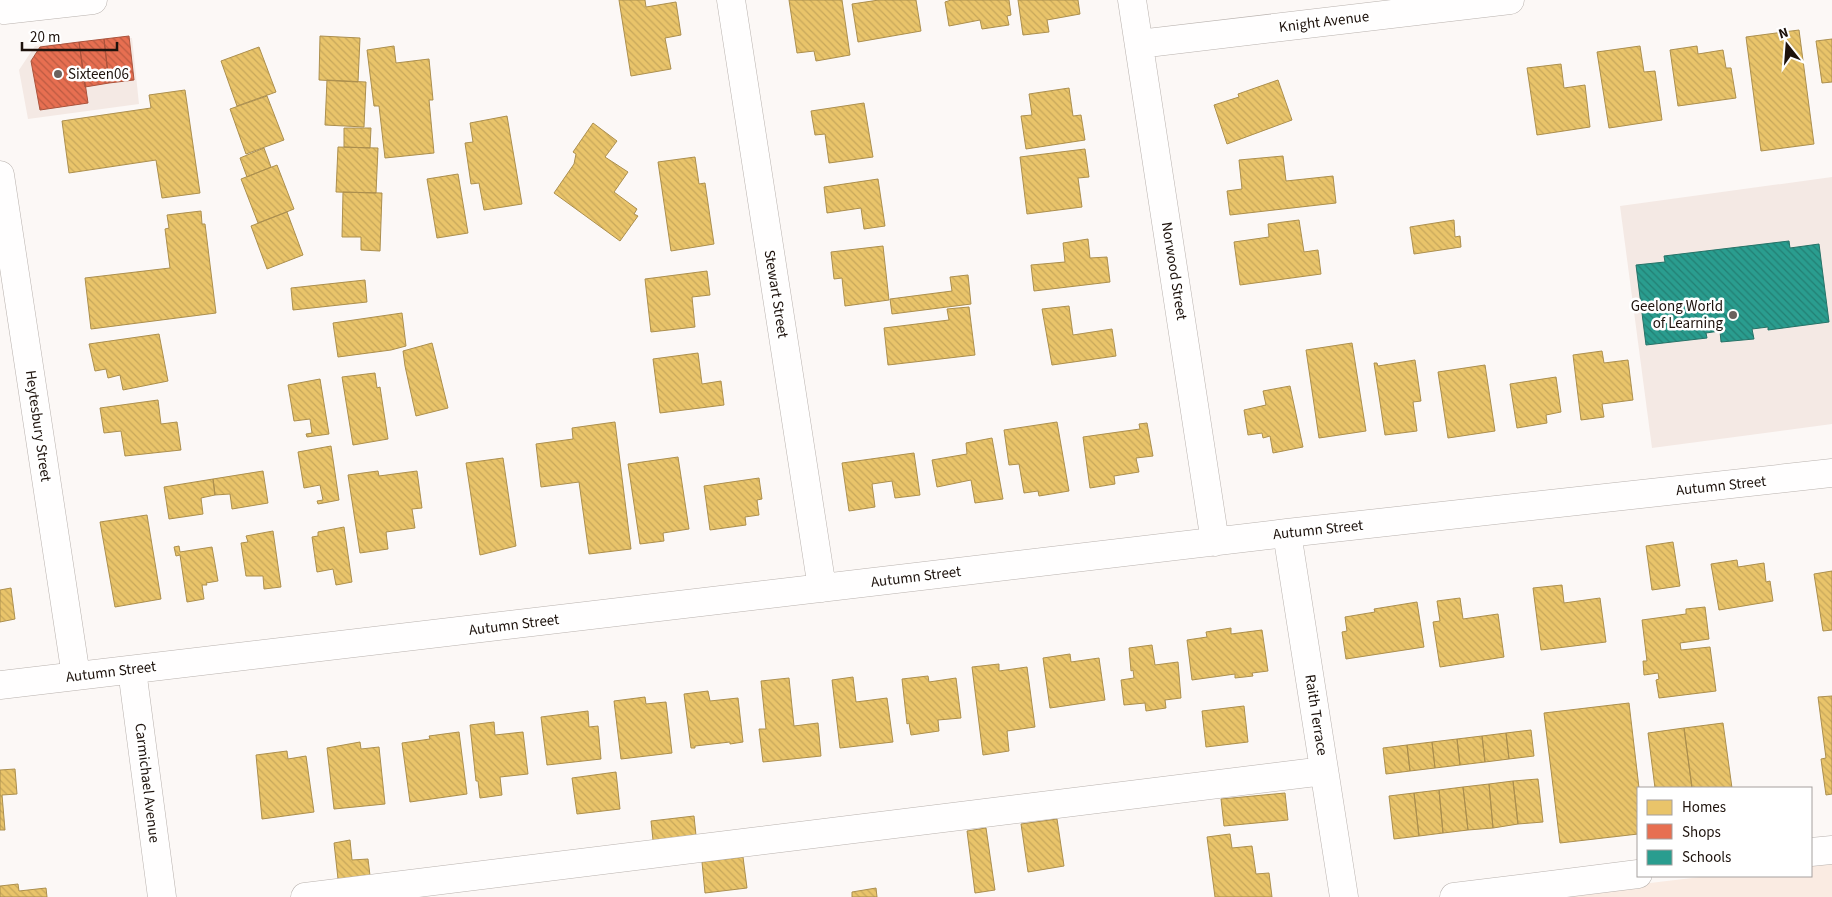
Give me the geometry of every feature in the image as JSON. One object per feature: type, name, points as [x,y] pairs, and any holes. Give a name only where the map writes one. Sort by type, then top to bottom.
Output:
[{"type":"street","points":[[2,12],[93,0]]},
{"type":"street","name":"Stewart Street","points":[[731,0],[822,588]]},
{"type":"street","name":"Norwood Street","points":[[1132,0],[1216,542]]},
{"type":"street","name":"Knight Avenue","points":[[1139,44],[1510,0]]},
{"type":"street","name":"Heytesbury Street","points":[[0,175],[76,676]]},
{"type":"street","name":"Autumn Street","points":[[0,685],[1287,533],[1832,473]]},
{"type":"street","name":"Raith Terrace","points":[[1287,533],[1344,897]]},
{"type":"street","name":"Carmichael Avenue","points":[[132,670],[162,897]]},
{"type":"street","points":[[305,897],[1324,771]]},
{"type":"street","points":[[1812,852],[1832,850]]},
{"type":"street","points":[[1454,897],[1637,874]]},
{"type":"shaded area","points":[[132,38],[139,104],[28,119],[19,70],[35,46]]},
{"type":"shaded area","name":"Geelong World of Learning","points":[[1832,177],[1832,424],[1652,448],[1620,206]]},
{"type":"shaded area","points":[[1832,861],[1832,897],[1532,897],[1701,877],[1812,877],[1812,864]]},
{"type":"building: Homes","points":[[619,0],[645,0],[646,7],[676,2],[681,35],[665,38],[671,69],[631,76]]},
{"type":"building: Homes","points":[[789,0],[842,0],[850,55],[816,61],[814,51],[797,53]]},
{"type":"building: Homes","points":[[879,0],[916,0],[921,31],[858,42],[852,4]]},
{"type":"building: Homes","points":[[951,0],[1009,0],[1011,15],[1007,16],[1009,25],[982,29],[980,20],[949,26],[945,2]]},
{"type":"building: Homes","points":[[1018,0],[1078,0],[1080,14],[1047,20],[1049,32],[1023,35]]},
{"type":"building: Homes","points":[[1799,30],[1814,144],[1761,151],[1746,37]]},
{"type":"building: Homes","points":[[320,36],[360,38],[358,82],[319,80]]},
{"type":"building: Homes","points":[[1832,39],[1832,82],[1822,83],[1816,41]]},
{"type":"building: Homes","points":[[394,46],[396,63],[429,59],[433,100],[429,100],[434,153],[385,158],[379,106],[374,106],[367,50]]},
{"type":"building: Homes","points":[[1640,46],[1644,72],[1655,71],[1662,120],[1609,128],[1597,52]]},
{"type":"building: Homes","points":[[1697,46],[1698,54],[1723,50],[1726,68],[1731,68],[1736,98],[1678,106],[1670,50]]},
{"type":"building: Homes","points":[[259,47],[276,92],[237,106],[221,61]]},
{"type":"building: Homes","points":[[1561,64],[1564,88],[1585,85],[1590,127],[1537,135],[1527,68]]},
{"type":"building: Homes","points":[[327,80],[366,82],[364,127],[325,125]]},
{"type":"building: Homes","points":[[1278,80],[1292,120],[1227,144],[1214,105],[1239,97],[1238,94]]},
{"type":"building: Homes","points":[[1069,88],[1073,116],[1081,115],[1085,140],[1026,149],[1021,116],[1032,115],[1029,94]]},
{"type":"building: Homes","points":[[185,90],[200,193],[162,198],[156,160],[69,173],[62,121],[151,108],[149,95]]},
{"type":"building: Homes","points":[[267,96],[284,140],[246,154],[230,109]]},
{"type":"building: Homes","points":[[864,103],[873,157],[829,163],[825,134],[815,135],[811,111]]},
{"type":"building: Homes","points":[[507,116],[522,204],[484,210],[479,183],[471,184],[465,143],[473,142],[470,123]]},
{"type":"building: Homes","points":[[593,123],[617,141],[605,157],[628,172],[614,192],[637,209],[634,214],[638,216],[620,241],[554,193],[574,164],[576,154],[573,152]]},
{"type":"building: Homes","points":[[344,128],[371,128],[370,148],[344,147]]},
{"type":"building: Homes","points":[[338,147],[378,148],[376,193],[336,192]]},
{"type":"building: Homes","points":[[264,148],[271,167],[247,177],[240,158]]},
{"type":"building: Homes","points":[[1085,149],[1089,177],[1078,178],[1082,207],[1027,214],[1020,157]]},
{"type":"building: Homes","points":[[1283,156],[1286,181],[1333,176],[1336,203],[1230,215],[1227,191],[1242,189],[1239,160]]},
{"type":"building: Homes","points":[[695,157],[699,184],[705,183],[714,244],[671,251],[658,162]]},
{"type":"building: Homes","points":[[277,165],[294,209],[258,223],[241,179]]},
{"type":"building: Homes","points":[[458,174],[468,233],[437,238],[427,179]]},
{"type":"building: Homes","points":[[878,179],[885,226],[864,229],[861,208],[827,213],[824,187]]},
{"type":"building: Homes","points":[[343,192],[382,193],[380,251],[361,250],[361,237],[342,237]]},
{"type":"building: Homes","points":[[201,211],[202,224],[205,224],[216,313],[91,329],[85,278],[170,268],[165,229],[169,228],[167,215]]},
{"type":"building: Homes","points":[[287,212],[303,255],[267,269],[251,226]]},
{"type":"building: Homes","points":[[1299,220],[1304,252],[1318,250],[1321,274],[1240,285],[1234,242],[1269,237],[1268,224]]},
{"type":"building: Homes","points":[[1454,220],[1455,237],[1460,236],[1461,247],[1414,254],[1410,227]]},
{"type":"building: Homes","points":[[1088,239],[1090,258],[1107,257],[1110,282],[1034,291],[1031,265],[1065,262],[1063,243]]},
{"type":"building: Homes","points":[[883,246],[889,300],[845,306],[842,278],[834,279],[831,252]]},
{"type":"building: Homes","points":[[707,271],[710,295],[692,297],[695,327],[651,332],[645,279]]},
{"type":"building: Homes","points":[[968,275],[971,304],[892,314],[890,299],[952,291],[950,277]]},
{"type":"building: Homes","points":[[365,280],[367,302],[293,310],[291,288]]},
{"type":"building: Homes","points":[[1069,306],[1073,335],[1112,329],[1116,356],[1052,365],[1042,309]]},
{"type":"building: Homes","points":[[969,307],[975,355],[888,365],[884,328],[949,320],[947,309]]},
{"type":"building: Homes","points":[[402,313],[406,346],[391,350],[338,357],[333,323]]},
{"type":"building: Homes","points":[[159,334],[168,381],[123,390],[120,375],[108,378],[106,369],[95,371],[89,344]]},
{"type":"building: Homes","points":[[432,343],[448,408],[416,416],[403,351]]},
{"type":"building: Homes","points":[[1352,343],[1366,431],[1319,438],[1306,350]]},
{"type":"building: Homes","points":[[1602,351],[1604,363],[1628,360],[1633,400],[1602,404],[1604,417],[1581,420],[1573,355]]},
{"type":"building: Homes","points":[[698,353],[702,384],[721,381],[724,405],[660,413],[653,359]]},
{"type":"building: Homes","points":[[1415,360],[1421,401],[1413,402],[1417,431],[1385,435],[1374,363],[1377,363],[1378,366]]},
{"type":"building: Homes","points":[[1485,365],[1495,431],[1448,438],[1438,372]]},
{"type":"building: Homes","points":[[375,373],[377,388],[380,387],[388,439],[353,445],[342,377]]},
{"type":"building: Homes","points":[[1556,377],[1561,412],[1546,415],[1547,423],[1517,428],[1510,384]]},
{"type":"building: Homes","points":[[320,379],[329,434],[307,437],[306,434],[312,433],[310,419],[294,421],[288,385]]},
{"type":"building: Homes","points":[[1290,386],[1303,447],[1273,453],[1270,436],[1263,438],[1262,433],[1248,435],[1244,410],[1266,405],[1263,391]]},
{"type":"building: Homes","points":[[158,400],[161,424],[177,422],[181,450],[125,456],[121,431],[104,433],[100,408]]},
{"type":"building: Homes","points":[[615,422],[631,549],[589,554],[579,482],[541,487],[536,444],[573,439],[572,428]]},
{"type":"building: Homes","points":[[1057,422],[1069,491],[1039,496],[1038,491],[1024,493],[1019,464],[1009,465],[1004,430]]},
{"type":"building: Homes","points":[[1147,423],[1153,456],[1136,458],[1139,472],[1114,476],[1115,484],[1090,488],[1083,437],[1140,429],[1139,424]]},
{"type":"building: Homes","points":[[992,438],[1003,499],[975,503],[971,480],[937,487],[932,460],[967,454],[966,443]]},
{"type":"building: Homes","points":[[331,446],[339,500],[318,504],[317,501],[323,500],[320,485],[304,488],[298,452]]},
{"type":"building: Homes","points":[[914,453],[920,495],[895,498],[892,481],[872,484],[875,507],[849,511],[842,463]]},
{"type":"building: Homes","points":[[678,457],[689,529],[663,533],[664,541],[640,544],[628,464]]},
{"type":"building: Homes","points":[[503,458],[516,546],[480,555],[466,463]]},
{"type":"building: Homes","points":[[263,471],[268,503],[232,509],[230,494],[215,495],[213,479]]},
{"type":"building: Homes","points":[[378,471],[379,476],[417,471],[422,508],[412,509],[415,528],[386,532],[388,549],[360,553],[348,475]]},
{"type":"building: Homes","points":[[759,478],[762,499],[757,500],[759,515],[745,517],[746,525],[710,530],[704,486]]},
{"type":"building: Homes","points":[[213,479],[215,495],[201,498],[203,514],[169,519],[164,487]]},
{"type":"building: Homes","points":[[147,515],[161,599],[115,607],[100,522]]},
{"type":"building: Homes","points":[[344,527],[352,582],[336,585],[333,569],[317,572],[312,537],[318,536],[318,532]]},
{"type":"building: Homes","points":[[273,531],[281,587],[264,589],[263,576],[246,576],[241,543],[248,542],[246,536]]},
{"type":"building: Homes","points":[[1673,542],[1680,586],[1652,590],[1646,546]]},
{"type":"building: Homes","points":[[179,546],[180,552],[212,547],[218,581],[202,585],[204,599],[187,602],[180,555],[176,556],[174,547]]},
{"type":"building: Homes","points":[[1737,560],[1738,567],[1764,563],[1766,582],[1770,581],[1773,601],[1719,610],[1711,564]]},
{"type":"building: Homes","points":[[1832,571],[1832,630],[1823,631],[1814,574]]},
{"type":"building: Homes","points":[[1562,585],[1564,603],[1600,598],[1606,642],[1541,650],[1533,588]]},
{"type":"building: Homes","points":[[11,588],[15,619],[0,622],[0,590]]},
{"type":"building: Homes","points":[[1460,598],[1463,619],[1498,614],[1504,657],[1440,667],[1433,622],[1440,621],[1437,601]]},
{"type":"building: Homes","points":[[1417,602],[1424,647],[1346,659],[1342,632],[1347,631],[1345,617],[1375,612],[1374,609]]},
{"type":"building: Homes","points":[[1705,607],[1709,639],[1680,643],[1681,650],[1710,647],[1716,691],[1659,698],[1656,680],[1659,679],[1658,673],[1644,675],[1643,661],[1647,661],[1642,620],[1686,614],[1686,609]]},
{"type":"building: Homes","points":[[1231,628],[1231,634],[1262,630],[1268,671],[1252,673],[1253,676],[1235,678],[1235,674],[1192,680],[1187,640],[1207,637],[1206,632]]},
{"type":"building: Homes","points":[[1152,645],[1155,665],[1178,662],[1181,698],[1165,700],[1166,708],[1146,711],[1145,703],[1124,705],[1121,680],[1134,678],[1133,670],[1131,671],[1129,648]]},
{"type":"building: Homes","points":[[1070,654],[1071,662],[1099,658],[1105,700],[1050,708],[1043,658]]},
{"type":"building: Homes","points":[[999,664],[999,671],[1027,667],[1035,727],[1007,731],[1009,751],[983,755],[972,667]]},
{"type":"building: Homes","points":[[928,676],[929,682],[956,678],[961,718],[938,720],[939,731],[911,735],[909,723],[907,724],[902,679]]},
{"type":"building: Homes","points":[[853,677],[856,702],[887,698],[893,742],[840,748],[832,680]]},
{"type":"building: Homes","points":[[789,678],[794,726],[818,723],[821,756],[763,762],[759,729],[766,729],[761,681]]},
{"type":"building: Homes","points":[[708,691],[710,701],[738,698],[743,742],[695,746],[695,748],[691,748],[684,694]]},
{"type":"building: Homes","points":[[1832,696],[1832,794],[1826,795],[1821,759],[1826,758],[1818,697]]},
{"type":"building: Homes","points":[[645,697],[646,704],[666,702],[672,753],[621,759],[614,701]]},
{"type":"building: Homes","points":[[1629,703],[1639,787],[1637,787],[1637,834],[1560,843],[1544,713]]},
{"type":"building: Homes","points":[[1244,706],[1248,742],[1206,747],[1202,711]]},
{"type":"building: Homes","points":[[588,711],[589,727],[598,726],[601,759],[547,765],[541,717]]},
{"type":"building: Homes","points":[[494,722],[495,735],[523,732],[528,774],[500,777],[502,795],[480,798],[478,781],[476,781],[470,725]]},
{"type":"building: Homes","points":[[1723,723],[1732,787],[1692,787],[1684,728]]},
{"type":"building: Homes","points":[[1684,728],[1692,787],[1655,787],[1648,733]]},
{"type":"building: Homes","points":[[1531,730],[1534,756],[1509,759],[1506,733]]},
{"type":"building: Homes","points":[[459,732],[467,794],[410,802],[402,743],[430,739],[429,736]]},
{"type":"building: Homes","points":[[1506,733],[1509,759],[1485,762],[1482,736]]},
{"type":"building: Homes","points":[[1482,736],[1485,762],[1460,765],[1457,739]]},
{"type":"building: Homes","points":[[1457,739],[1460,765],[1435,768],[1432,742]]},
{"type":"building: Homes","points":[[360,742],[361,749],[379,747],[385,804],[334,809],[327,748]]},
{"type":"building: Homes","points":[[1432,742],[1435,768],[1410,771],[1407,745]]},
{"type":"building: Homes","points":[[1407,745],[1410,771],[1386,774],[1383,748]]},
{"type":"building: Homes","points":[[287,751],[288,759],[306,756],[314,812],[262,819],[256,755]]},
{"type":"building: Homes","points":[[15,769],[17,794],[2,795],[5,830],[0,830],[0,770]]},
{"type":"building: Homes","points":[[616,772],[620,809],[577,814],[572,778]]},
{"type":"building: Homes","points":[[1538,779],[1543,822],[1518,824],[1513,781]]},
{"type":"building: Homes","points":[[1513,781],[1518,824],[1493,828],[1489,784]]},
{"type":"building: Homes","points":[[1489,784],[1493,828],[1468,830],[1463,787]]},
{"type":"building: Homes","points":[[1463,787],[1468,830],[1443,833],[1439,790]]},
{"type":"building: Homes","points":[[1439,790],[1443,833],[1419,836],[1414,793]]},
{"type":"building: Homes","points":[[1285,793],[1288,820],[1224,826],[1221,799]]},
{"type":"building: Homes","points":[[1414,793],[1419,836],[1394,839],[1389,796]]},
{"type":"building: Homes","points":[[694,816],[697,845],[654,850],[651,821]]},
{"type":"building: Homes","points":[[1057,819],[1064,866],[1028,872],[1021,824]]},
{"type":"building: Homes","points":[[986,828],[995,890],[975,893],[967,831]]},
{"type":"building: Homes","points":[[1230,834],[1232,848],[1252,846],[1256,874],[1269,873],[1272,897],[1215,897],[1207,837]]},
{"type":"building: Homes","points":[[350,840],[352,860],[368,859],[371,884],[339,888],[334,843]]},
{"type":"building: Homes","points":[[743,857],[747,888],[705,893],[702,862]]},
{"type":"building: Homes","points":[[18,884],[19,891],[46,888],[47,897],[0,897],[0,886]]},
{"type":"building: Homes","points":[[876,888],[877,897],[852,897],[852,892]]},
{"type":"building: Shops","points":[[129,36],[134,80],[109,83],[104,39]]},
{"type":"building: Shops","points":[[104,39],[109,83],[85,87],[79,42]]},
{"type":"building: Shops","name":"Sixteen06","points":[[79,42],[88,103],[40,110],[31,61],[40,47]]},
{"type":"building: Schools","points":[[1789,241],[1790,248],[1819,244],[1829,322],[1768,330],[1768,327],[1752,329],[1754,339],[1721,342],[1720,331],[1706,333],[1707,338],[1646,345],[1636,265],[1665,262],[1664,256]]},
{"type":"place","name":"Sixteen06","points":[[58,74]]},
{"type":"place","name":"Geelong World of Learning","points":[[1733,315]]}]
